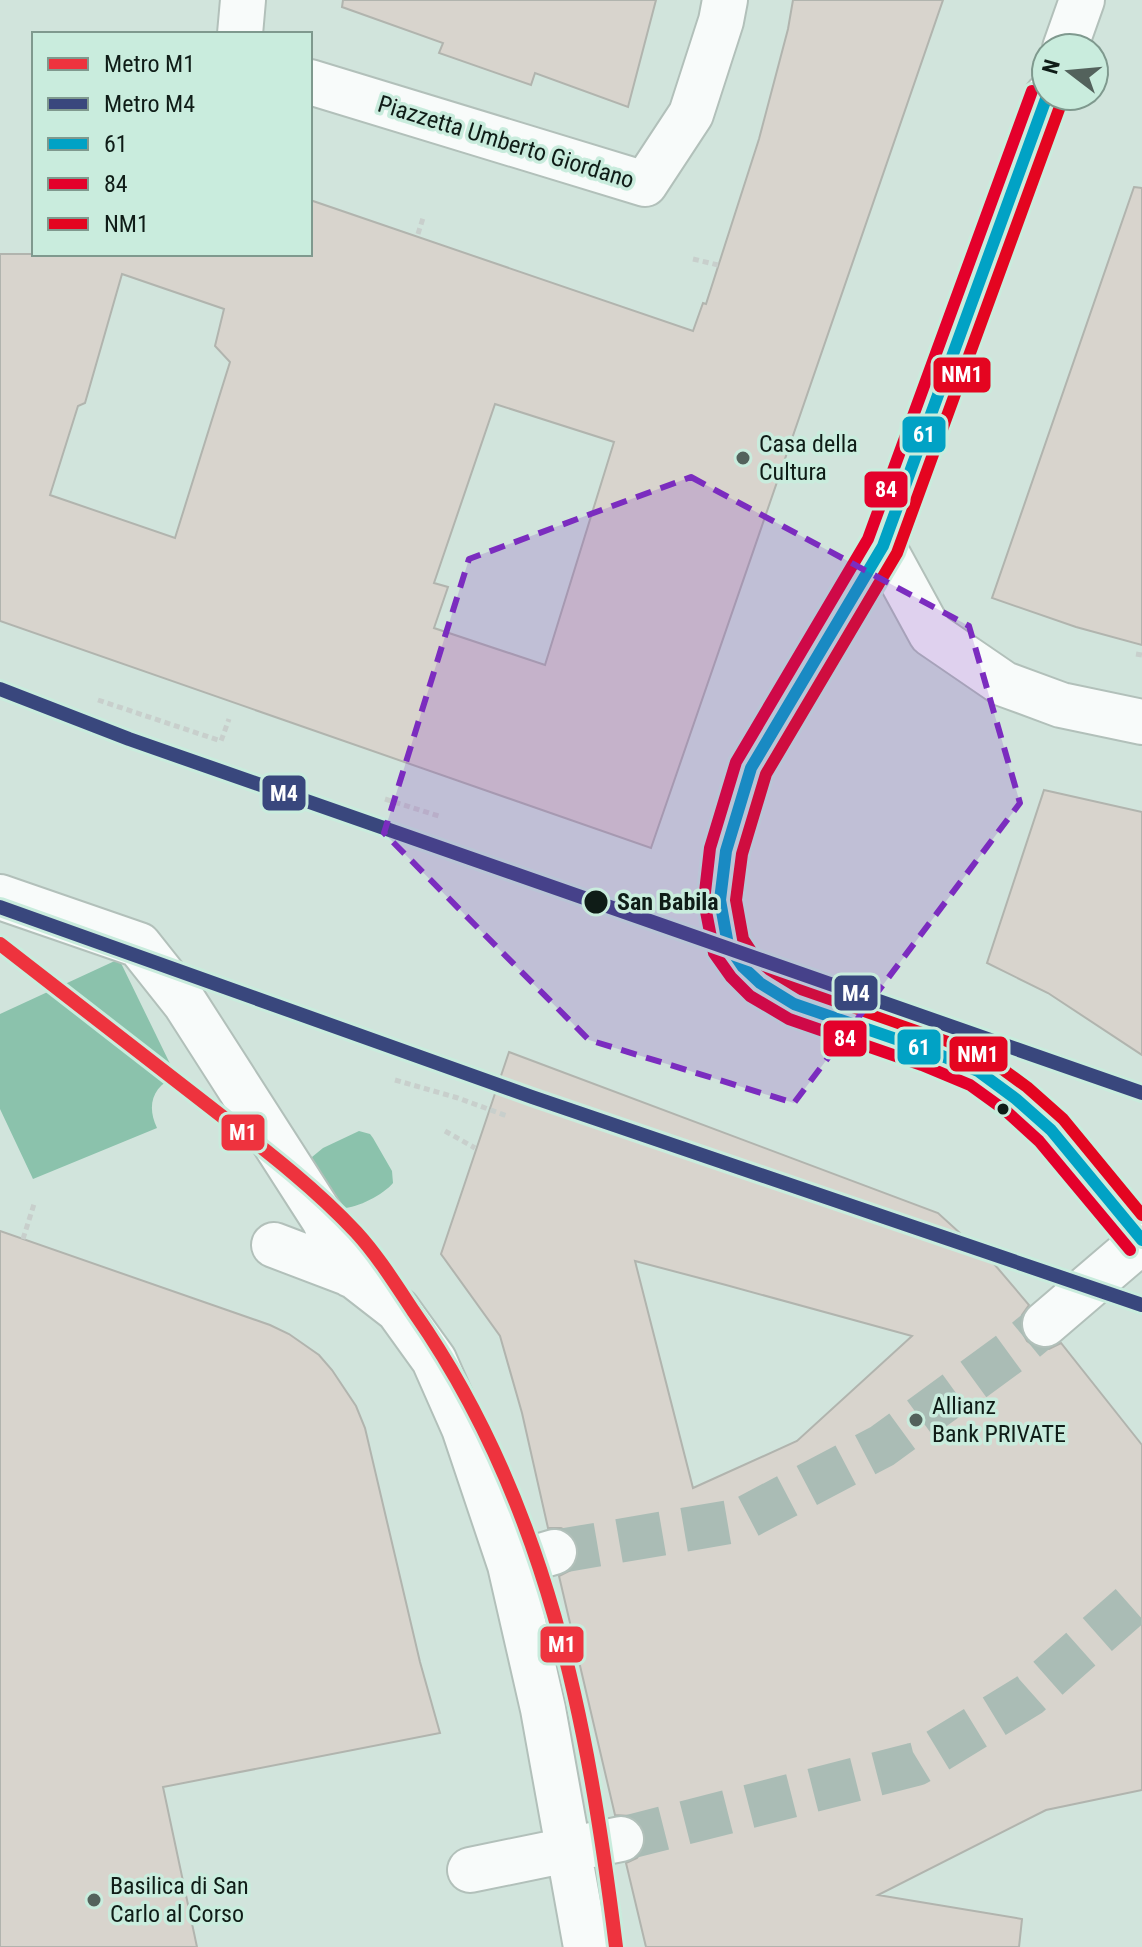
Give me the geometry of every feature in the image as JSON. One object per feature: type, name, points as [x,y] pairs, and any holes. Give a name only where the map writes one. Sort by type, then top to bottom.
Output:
[{"type":"street","points":[[240,32],[243,0]]},
{"type":"street","name":"Piazzetta Umberto Giordano","points":[[312,83],[645,184],[691,114],[725,0]]},
{"type":"street","points":[[1071,32],[1082,0]]},
{"type":"street","points":[[1041,112],[883,546],[751,768],[721,876],[722,925],[728,945],[743,967],[775,994],[814,1012],[957,1062],[989,1078],[1051,1130],[1142,1240],[1045,1324]]},
{"type":"street","points":[[883,546],[931,634],[1004,684],[1061,705],[1142,722]]},
{"type":"street","points":[[0,897],[139,945],[185,1003],[324,1220],[352,1275]]},
{"type":"street","points":[[274,1245],[352,1275],[398,1310],[434,1360],[464,1428],[510,1565],[543,1709],[586,1947]]},
{"type":"street","points":[[510,1565],[554,1552]]},
{"type":"street","points":[[470,1870],[621,1839]]},
{"type":"path","points":[[418,234],[423,218]]},
{"type":"path","points":[[693,259],[718,265]]},
{"type":"path","points":[[98,700],[221,741],[229,719]]},
{"type":"path","points":[[385,799],[442,817]]},
{"type":"path","points":[[395,1080],[507,1116]]},
{"type":"path","points":[[445,1131],[475,1148]]},
{"type":"path","points":[[23,1239],[34,1204]]},
{"type":"highlighted area","points":[[691,477],[969,626],[1020,803],[794,1103],[589,1040],[384,833],[469,559]]},
{"type":"shaded area","points":[[119,959],[176,1076],[162,1085],[154,1097],[152,1112],[157,1128],[33,1179],[0,1109],[0,1014]]},
{"type":"shaded area","points":[[359,1131],[373,1138],[392,1171],[393,1183],[369,1200],[341,1208],[313,1164],[312,1157],[323,1148]]},
{"type":"building","points":[[343,0],[656,0],[628,107],[535,73],[531,85],[439,53],[443,43],[342,7]]},
{"type":"building","points":[[793,0],[943,0],[651,848],[0,621],[0,254],[312,256],[312,201],[693,331],[703,303],[706,304],[759,139]],"holes":[[[122,274],[224,309],[215,346],[230,362],[175,538],[50,495],[78,406],[85,403]],[[495,404],[614,442],[545,665],[434,628],[448,587],[434,583]]]},
{"type":"building","points":[[1134,187],[1142,188],[1142,645],[1076,627],[992,598]]},
{"type":"building","points":[[1044,790],[1142,812],[1142,1055],[1048,993],[987,963]]},
{"type":"building","points":[[509,1052],[938,1213],[995,1265],[1029,1305],[1022,1315],[1020,1328],[1027,1341],[1037,1348],[1049,1349],[1061,1343],[1142,1445],[1142,1790],[1046,1810],[878,1895],[1022,1919],[1019,1947],[646,1947],[626,1863],[637,1858],[644,1848],[645,1833],[640,1823],[630,1816],[615,1815],[559,1576],[573,1569],[578,1559],[578,1546],[571,1533],[561,1528],[548,1528],[522,1413],[500,1336],[441,1254]],"holes":[[[635,1261],[912,1336],[797,1441],[693,1488]]]},
{"type":"building","points":[[0,1231],[289,1334],[319,1355],[332,1370],[356,1406],[365,1428],[420,1662],[440,1733],[163,1787],[197,1947],[0,1947]]},
{"type":"tunnel","points":[[554,1552],[741,1520],[882,1446],[1045,1324]]},
{"type":"tunnel","points":[[621,1839],[916,1764],[1029,1695],[1142,1595]]},
{"type":"metro line","name":"M4","points":[[0,689],[129,739],[1142,1093]]},
{"type":"metro line","name":"M4","points":[[0,907],[532,1097],[1142,1305]]},
{"type":"metro line","name":"M1","points":[[0,944],[267,1151],[339,1215],[364,1241],[386,1271],[460,1385],[498,1460],[529,1537],[554,1616],[575,1697],[591,1779],[616,1947]]},
{"type":"transit line","name":"84","points":[[1030,96],[868,539],[736,762],[710,848],[704,901],[714,953],[750,996],[789,1019],[970,1085],[1006,1111],[1039,1141],[1130,1250]]},
{"type":"transit line","name":"61","points":[[1041,112],[883,546],[751,768],[726,851],[720,900],[728,945],[743,967],[760,983],[794,1004],[928,1050],[978,1071],[1051,1130],[1142,1240]]},
{"type":"transit line","name":"NM1","points":[[1058,112],[897,553],[766,774],[742,854],[736,900],[743,939],[755,957],[770,970],[801,989],[933,1035],[987,1058],[1027,1087],[1063,1119],[1142,1215]]},
{"type":"place","name":"Casa della Cultura","points":[[743,458]]},
{"type":"place","name":"San Babila","points":[[596,902]]},
{"type":"place","name":"Allianz Bank PRIVATE","points":[[916,1420]]},
{"type":"place","name":"Basilica di San Carlo al Corso","points":[[94,1900]]}]
